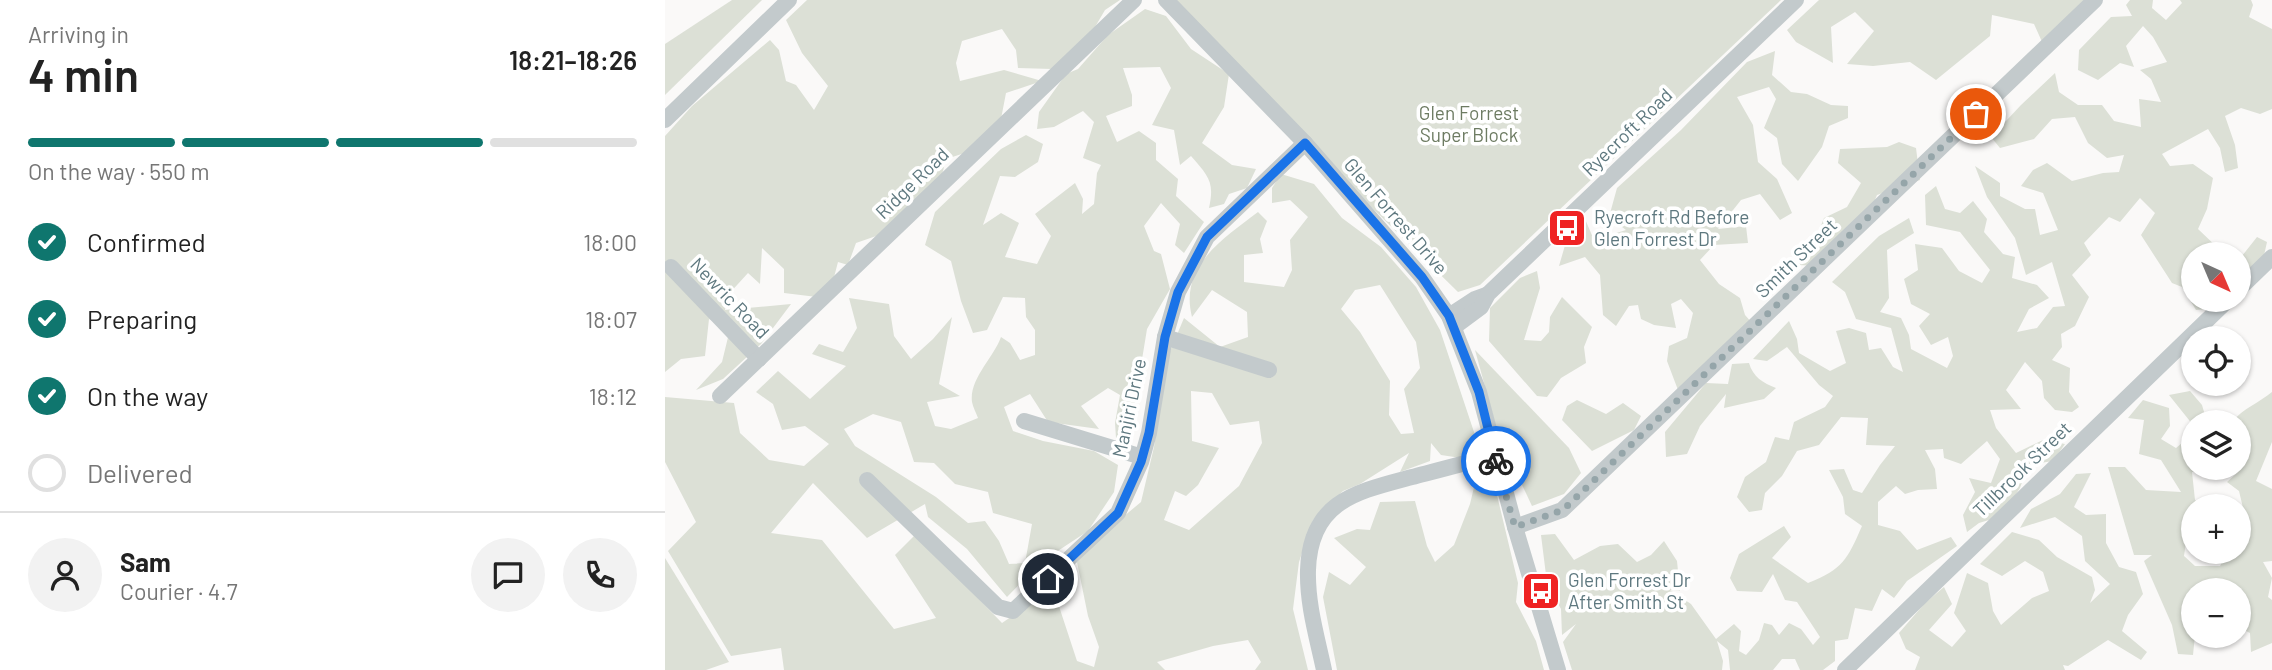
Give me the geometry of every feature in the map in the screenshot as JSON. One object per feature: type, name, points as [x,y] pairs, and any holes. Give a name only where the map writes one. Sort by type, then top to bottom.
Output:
[{"type":"street","points":[[665,120],[789,0]]},
{"type":"street","name":"Ridge Road","points":[[720,396],[1134,0]]},
{"type":"street","name":"Glen Forrest Drive","points":[[1166,0],[1305,143],[1422,277],[1451,322],[1479,392],[1515,527],[1558,670]]},
{"type":"street","name":"Ryecroft Road","points":[[1451,322],[1475,299],[1488,294],[1796,0]]},
{"type":"street","name":"Smith Street","points":[[1515,527],[1563,510],[2095,0]]},
{"type":"street","name":"Manjiri Drive","points":[[867,480],[997,607],[1013,611],[1118,513],[1142,457],[1149,433],[1165,337],[1178,292],[1207,237],[1305,143]]},
{"type":"street","points":[[2251,277],[2272,257]]},
{"type":"street","name":"Newric Road","points":[[671,267],[759,359]]},
{"type":"street","name":"Tillbrook Street","points":[[1845,670],[2215,312]]},
{"type":"street","points":[[1165,337],[1269,370]]},
{"type":"street","points":[[1024,421],[1142,457]]},
{"type":"street","points":[[1324,670],[1310,603],[1308,571],[1311,545],[1320,524],[1334,506],[1359,491],[1495,455]]},
{"type":"green space","points":[[732,0],[762,0],[665,95],[665,44]]},
{"type":"green space","points":[[807,0],[1120,0],[1105,10],[1095,27],[1052,69],[1018,68],[1016,50],[1002,29],[962,41],[956,63],[960,81],[1004,70],[1042,81],[1006,93],[1001,119],[968,152],[946,159],[942,175],[882,234],[856,243],[848,265],[838,262],[833,281],[817,297],[784,293],[784,269],[762,248],[760,284],[748,273],[727,296],[725,310],[791,304],[761,344],[723,379],[696,390],[722,362],[730,329],[709,319],[705,356],[681,359],[665,372],[665,136],[692,106],[770,40],[779,50],[786,81],[796,85],[814,110],[828,86],[802,53],[786,20]]},
{"type":"green space","name":"Glen Forrest Super Block","points":[[1174,0],[1781,0],[1480,285],[1458,292],[1358,194]]},
{"type":"green space","points":[[1819,0],[2096,0],[2043,44],[2034,24],[1992,15],[1990,36],[1936,80],[1910,62],[1873,66],[1847,64],[1874,31],[1855,12],[1831,27],[1833,63],[1796,42],[1787,30]]},
{"type":"green space","points":[[2130,0],[2153,0],[2152,8],[2166,20],[2182,3],[2180,0],[2251,0],[2253,5],[2249,17],[2272,29],[2272,109],[2260,114],[2241,108],[2225,116],[2235,145],[2238,168],[2225,172],[2220,148],[2208,129],[2162,154],[2170,166],[2193,164],[2213,178],[2207,209],[2198,229],[2212,242],[2181,242],[2181,287],[2172,283],[2141,235],[2155,213],[2140,198],[2120,222],[2109,217],[2084,243],[2091,255],[2072,275],[2089,297],[2075,326],[2061,334],[2062,347],[2052,360],[2070,368],[2069,392],[2079,407],[2072,412],[2055,410],[2044,398],[2042,381],[2025,362],[2006,390],[2021,409],[1990,410],[1996,428],[2016,453],[2043,440],[2065,444],[2053,461],[2028,465],[2020,488],[2002,516],[1979,523],[1967,532],[1963,515],[1975,492],[1969,478],[1991,483],[2000,459],[1987,441],[1961,464],[1944,458],[1943,449],[1925,450],[1935,469],[1937,489],[1905,494],[1896,486],[1878,502],[1878,525],[1900,531],[1917,550],[1951,537],[1957,546],[1907,581],[1894,598],[1882,589],[1872,611],[1855,608],[1848,639],[1835,641],[1835,661],[1823,670],[1800,670],[1795,659],[1782,659],[1773,670],[1730,670],[1728,650],[1717,641],[1723,661],[1722,670],[1572,670],[1563,642],[1576,624],[1562,635],[1561,609],[1547,583],[1541,535],[1555,534],[1574,560],[1600,546],[1618,544],[1637,562],[1651,555],[1664,541],[1677,561],[1680,591],[1670,590],[1691,604],[1716,639],[1734,624],[1741,631],[1739,651],[1746,655],[1759,640],[1764,623],[1772,625],[1779,635],[1789,623],[1801,629],[1813,645],[1820,637],[1797,602],[1785,600],[1773,574],[1762,592],[1737,591],[1730,578],[1739,554],[1784,526],[1791,537],[1772,558],[1808,583],[1837,568],[1848,555],[1862,526],[1845,514],[1843,497],[1829,470],[1844,469],[1853,490],[1862,493],[1895,446],[1866,445],[1868,418],[1841,417],[1819,445],[1797,451],[1782,476],[1765,493],[1762,510],[1749,512],[1737,497],[1745,477],[1766,462],[1775,437],[1789,440],[1794,422],[1825,407],[1833,396],[1819,385],[1787,347],[1767,361],[1753,359],[1789,321],[1797,339],[1799,353],[1830,371],[1846,363],[1836,331],[1849,328],[1866,333],[1869,350],[1881,348],[1893,367],[1903,372],[1891,328],[1856,319],[1845,292],[1832,282],[1879,236],[1909,218],[1914,233],[1887,250],[1889,298],[1880,312],[1901,318],[1909,335],[1911,349],[1947,368],[1953,356],[1948,337],[1931,345],[1919,326],[1930,314],[1911,304],[1904,279],[1918,270],[1915,244],[1942,248],[1959,271],[1982,283],[1990,270],[1960,232],[1926,225],[1925,195],[1936,186],[1945,209],[1960,213],[1973,201],[1987,219],[1984,232],[2003,254],[2015,257],[2012,278],[2037,285],[2049,298],[2029,309],[2017,332],[2037,328],[2053,307],[2065,306],[2052,262],[2026,275],[2015,238],[1987,197],[1975,166],[2000,183],[2000,196],[2025,209],[2035,209],[2040,235],[2058,230],[2043,193],[2021,186],[2033,170],[2047,163],[2072,181],[2119,172],[2124,155],[2107,158],[2088,143],[2075,117],[2052,119],[2034,139],[2000,148],[1991,137],[2055,73],[2059,92],[2078,105],[2102,105],[2114,121],[2141,127],[2139,99],[2161,102],[2151,79],[2140,70],[2167,62],[2153,37],[2143,26],[2126,46],[2134,67],[2120,63],[2098,80],[2078,70],[2079,50],[2111,17],[2132,16],[2126,5]]},
{"type":"green space","points":[[1145,9],[1166,16],[1191,49],[1229,74],[1224,107],[1202,143],[1232,165],[1256,169],[1247,188],[1229,194],[1224,204],[1209,208],[1211,191],[1206,174],[1191,156],[1180,165],[1174,130],[1152,125],[1171,88],[1160,67],[1123,68],[1132,95],[1132,106],[1106,116],[1117,142],[1139,131],[1156,143],[1156,160],[1178,179],[1176,196],[1204,222],[1184,253],[1175,245],[1180,224],[1161,203],[1144,226],[1154,251],[1161,254],[1170,289],[1147,329],[1129,439],[1116,438],[1115,423],[1120,395],[1108,388],[1081,406],[1099,429],[1048,422],[1030,394],[1004,407],[1013,431],[1043,441],[1094,451],[1118,465],[1114,492],[1088,531],[1041,562],[1007,597],[967,549],[928,517],[925,504],[867,538],[813,483],[771,533],[822,540],[894,629],[936,618],[895,555],[916,534],[1002,623],[1053,588],[1077,661],[1094,667],[1099,647],[1088,616],[1077,562],[1111,527],[1141,502],[1154,447],[1168,356],[1184,318],[1220,347],[1248,337],[1247,312],[1212,290],[1192,317],[1192,283],[1207,256],[1258,212],[1267,221],[1260,239],[1263,253],[1244,255],[1244,282],[1284,287],[1292,270],[1290,240],[1308,217],[1290,200],[1272,203],[1272,188],[1281,174],[1314,184],[1342,218],[1381,247],[1416,287],[1440,330],[1476,438],[1461,458],[1441,455],[1431,443],[1430,461],[1400,472],[1409,453],[1360,484],[1343,491],[1313,520],[1299,562],[1293,609],[1308,670],[1255,670],[1261,662],[1248,640],[1213,646],[1157,662],[1165,670],[784,670],[781,648],[731,656],[668,551],[696,522],[665,462],[665,397],[734,403],[740,433],[769,460],[804,466],[829,444],[805,426],[782,430],[773,404],[756,392],[778,371],[810,399],[846,366],[812,354],[819,344],[843,352],[857,328],[849,298],[889,304],[894,336],[911,359],[952,317],[939,384],[960,396],[927,402],[935,426],[951,429],[978,418],[972,402],[974,385],[1001,337],[1010,343],[1020,360],[1035,355],[1035,330],[1026,317],[1025,298],[1003,297],[987,330],[973,333],[961,301],[951,261],[925,245],[935,212],[1001,149],[1026,135],[1043,144],[1038,162],[1015,177],[1000,176],[983,225],[1001,213],[1019,223],[1005,257],[1037,264],[1051,236],[1035,214],[1075,183],[1083,199],[1082,214],[1094,204],[1097,173],[1101,165],[1083,158],[1094,122],[1083,111],[1054,127],[1037,129],[1039,112],[1066,74],[1078,69],[1108,35]],"holes":[[[1380,285],[1416,342],[1420,368],[1404,389],[1414,433],[1401,434],[1389,415],[1390,381],[1360,332],[1341,309],[1355,290]],[[1191,391],[1212,393],[1230,425],[1259,421],[1262,443],[1239,486],[1189,530],[1164,520],[1175,491],[1186,496],[1198,485],[1219,448],[1192,441]],[[873,414],[901,422],[914,462],[934,463],[955,484],[988,492],[993,513],[1032,524],[1025,563],[1009,564],[999,541],[985,521],[968,523],[936,497],[855,446],[844,429]]]},
{"type":"green space","points":[[1775,51],[1772,75],[1791,92],[1807,94],[1831,105],[1848,106],[1848,118],[1829,126],[1822,147],[1798,181],[1782,164],[1777,138],[1764,128],[1776,99],[1769,87],[1737,97],[1753,125],[1758,162],[1777,179],[1792,213],[1780,220],[1760,194],[1741,200],[1718,229],[1746,226],[1748,243],[1714,245],[1700,260],[1719,284],[1740,298],[1745,315],[1753,324],[1678,390],[1667,361],[1669,346],[1687,338],[1693,313],[1681,299],[1671,304],[1676,328],[1654,325],[1641,319],[1638,305],[1629,306],[1616,326],[1603,315],[1600,275],[1585,257],[1559,266],[1568,235],[1585,219],[1594,240],[1626,230],[1609,217],[1617,188],[1681,130],[1747,62]]},
{"type":"green space","points":[[1899,142],[1916,148],[1920,180],[1877,195],[1861,232],[1819,266],[1798,265],[1815,241],[1824,218],[1847,207],[1861,183],[1838,163],[1840,149],[1887,147]]},
{"type":"green space","points":[[2257,237],[2267,242],[2263,260],[2251,272],[2251,245]]},
{"type":"green space","points":[[1537,271],[1540,288],[1524,340],[1541,341],[1549,332],[1550,317],[1562,297],[1592,327],[1584,347],[1586,363],[1561,378],[1547,397],[1537,396],[1489,341],[1490,308],[1520,278]]},
{"type":"green space","points":[[1475,350],[1569,448],[1581,473],[1564,494],[1532,506],[1498,434]]},
{"type":"green space","points":[[1749,363],[1759,379],[1776,388],[1764,399],[1724,408],[1726,394],[1700,426],[1687,454],[1666,457],[1665,432],[1706,383],[1728,384],[1732,364]]},
{"type":"green space","points":[[2272,392],[2272,442],[2256,481],[2272,489],[2272,561],[2263,562],[2272,578],[2268,597],[2272,600],[2272,643],[2251,652],[2251,578],[2181,578],[2181,648],[2194,648],[2193,655],[2178,654],[2172,625],[2144,561],[2152,555],[2134,555],[2108,467],[2125,467],[2146,490],[2181,492],[2161,460],[2139,454],[2144,420],[2128,418],[2143,400],[2169,408],[2170,426],[2161,439],[2176,448],[2181,444],[2181,480],[2193,480],[2194,494],[2181,494],[2181,564],[2251,564],[2251,494],[2240,494],[2227,482],[2251,480],[2251,410],[2245,410]]},
{"type":"green space","points":[[2181,393],[2181,396],[2194,396],[2203,410],[2181,410],[2169,395]]},
{"type":"green space","points":[[1577,400],[1606,414],[1623,403],[1641,416],[1634,430],[1592,451],[1562,420],[1567,406]]},
{"type":"green space","points":[[1491,470],[1518,583],[1516,602],[1536,641],[1544,670],[1337,670],[1323,597],[1329,572],[1350,585],[1366,567],[1334,538],[1357,529],[1370,530],[1380,502],[1415,501],[1427,546],[1435,562],[1454,545],[1475,483]]},
{"type":"green space","points":[[2091,473],[2074,507],[2086,515],[2106,514],[2106,543],[2119,567],[2136,572],[2143,594],[2128,615],[2122,631],[2147,652],[2141,660],[2108,640],[2068,666],[2063,665],[2065,670],[1915,670],[1920,657],[1906,649],[1899,633],[1925,603],[1944,587],[1952,604],[1929,630],[1952,647],[1966,631],[1954,613],[1967,573],[1988,583],[1993,611],[2001,625],[2032,598],[2049,591],[2043,572],[2025,561],[2002,576],[1980,564],[2012,532],[2039,540],[2057,557],[2092,577],[2095,590],[2090,603],[2110,584],[2085,561],[2082,536],[2055,517],[2020,528],[2031,509],[2060,494],[2076,474]]},
{"type":"green space","points":[[665,558],[729,662],[706,670],[665,670]]},
{"type":"way so far","points":[[1496,461],[1515,527],[1563,510],[1976,114]]},
{"type":"place","name":"Ryecroft Rd Before Glen Forrest Dr","points":[[1567,228]]},
{"type":"place","name":"Glen Forrest Dr After Smith St","points":[[1541,591]]},
{"type":"route","points":[[1048,579],[1084,548],[1118,513],[1141,462],[1149,433],[1165,337],[1178,292],[1207,237],[1305,143],[1422,277],[1449,316],[1479,392],[1496,461]]}]
